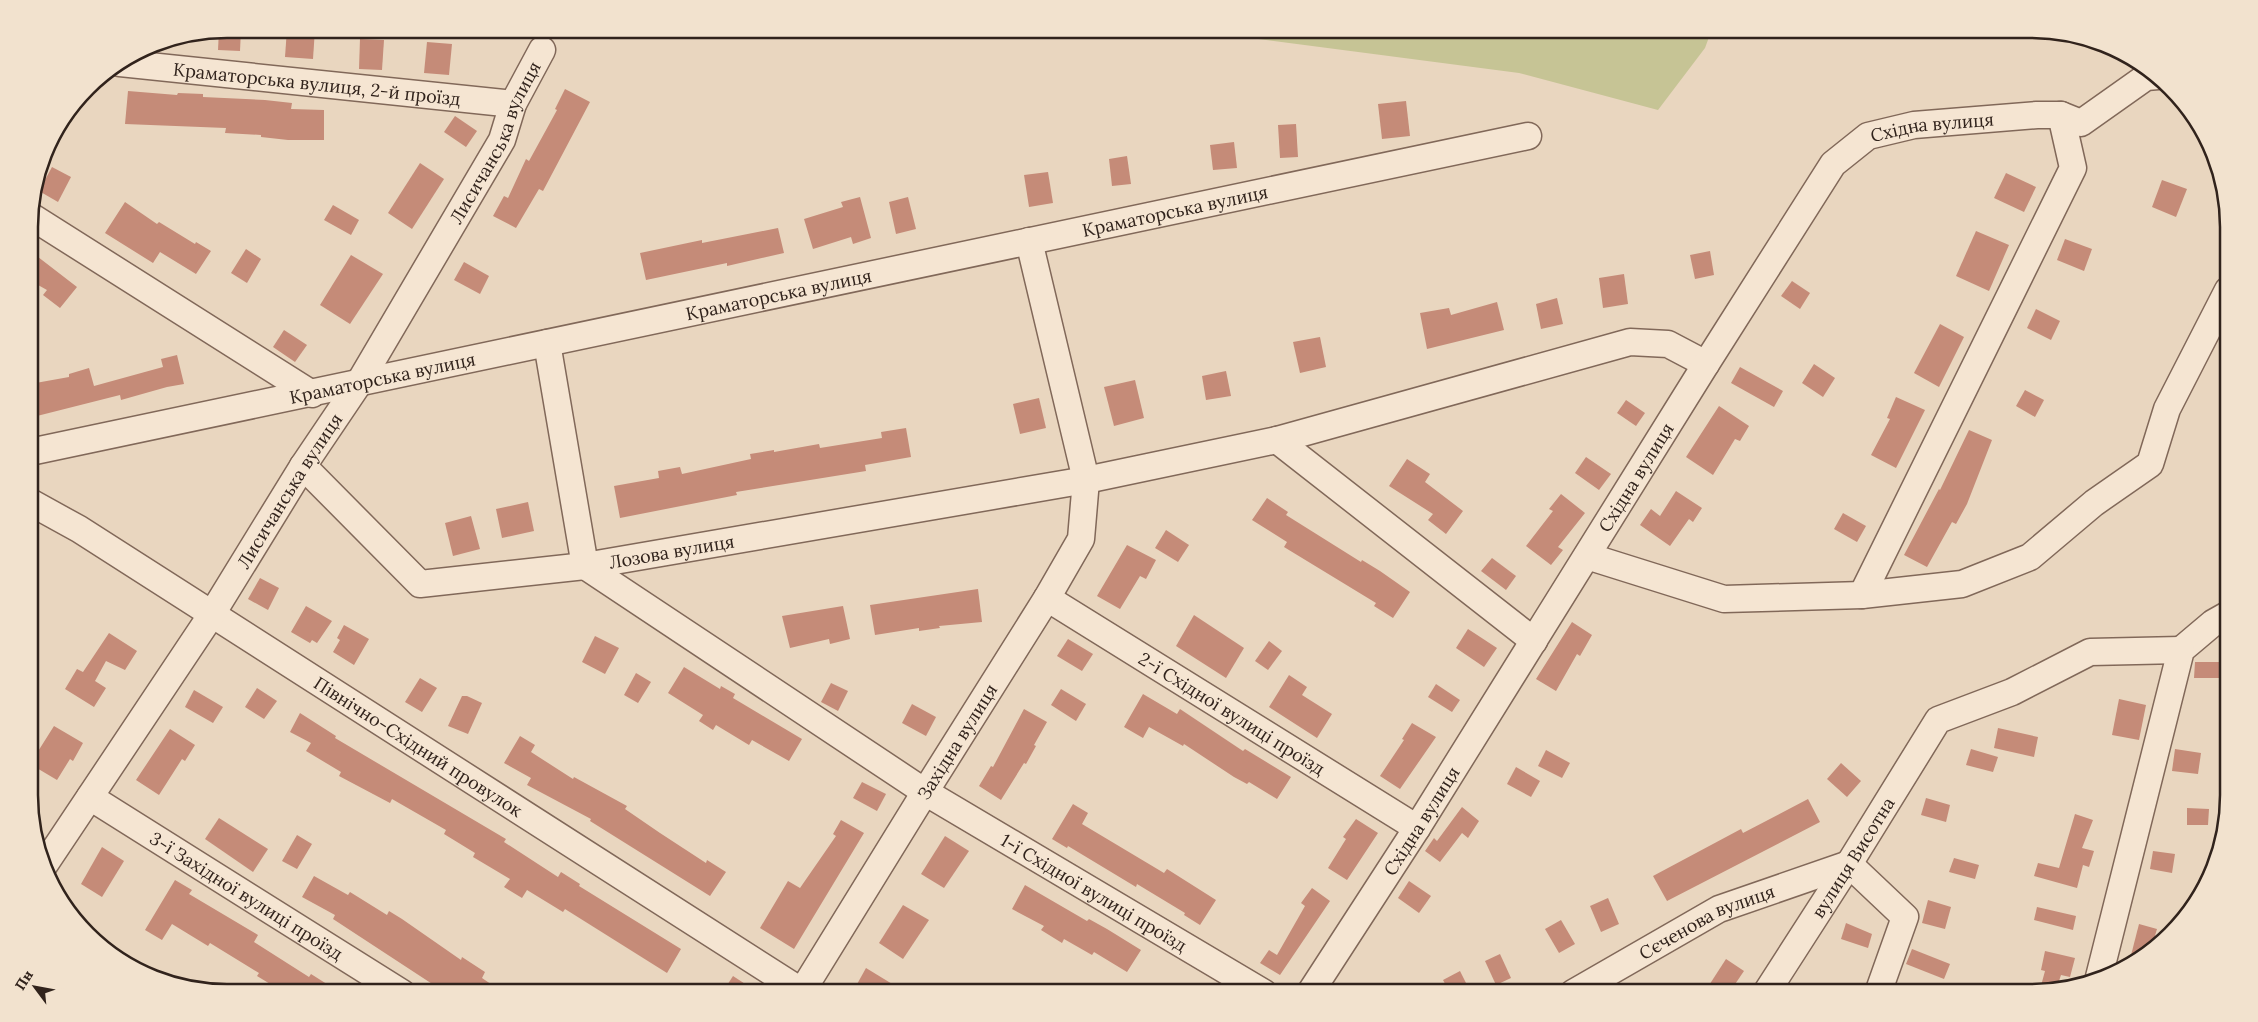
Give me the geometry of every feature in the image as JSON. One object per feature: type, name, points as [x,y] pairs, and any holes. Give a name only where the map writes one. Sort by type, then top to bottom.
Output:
[{"type":"street","name":"Лисичанська вулиця","points":[[49,858],[212,614],[303,466],[359,383],[502,140],[513,104],[542,50]]},
{"type":"street","name":"Краматорська вулиця, 2-й проїзд","points":[[130,64],[513,104]]},
{"type":"street","name":"Східна вулиця","points":[[1316,984],[1417,828],[1833,164],[1868,136],[1914,125],[2037,115],[2061,115],[2080,123],[2146,77]]},
{"type":"street","points":[[1862,595],[2073,168],[2061,115]]},
{"type":"street","name":"Краматорська вулиця","points":[[38,450],[1528,136]]},
{"type":"street","points":[[38,221],[312,394]]},
{"type":"street","name":"Західна вулиця","points":[[808,984],[1047,598],[1081,539],[1086,480],[1029,241]]},
{"type":"street","points":[[1587,556],[1724,599],[1862,595],[1962,584],[2030,557],[2094,503],[2150,464],[2167,409],[2220,306]]},
{"type":"street","name":"Лозова вулиця","points":[[303,466],[420,584],[586,566],[1086,480],[1277,440],[1630,342],[1668,344],[1706,364]]},
{"type":"street","points":[[547,343],[586,566]]},
{"type":"street","points":[[1277,440],[1534,641]]},
{"type":"street","name":"Північно-Східний провулок","points":[[38,506],[79,529],[788,984]]},
{"type":"street","name":"1-ї Східної вулиці проїзд","points":[[586,566],[925,792],[1249,984]]},
{"type":"street","name":"2-ї Східної вулиці проїзд","points":[[1047,598],[1417,828]]},
{"type":"street","points":[[2100,971],[2181,650],[2220,619]]},
{"type":"street","name":"вулиця Висотна","points":[[1772,984],[1938,720],[2012,692],[2090,652],[2181,650]]},
{"type":"street","name":"3-ї Західної вулиці проїзд","points":[[90,797],[388,984]]},
{"type":"street","points":[[1849,864],[1905,917],[1881,984]]},
{"type":"street","name":"Сєченова вулиця","points":[[1589,984],[1719,909],[1849,864]]},
{"type":"shaded area","points":[[1250,38],[1709,38],[1705,48],[1658,110],[1519,73]]},
{"type":"building","points":[[219,38],[241,38],[240,51],[218,50]]},
{"type":"building","points":[[286,38],[314,38],[313,59],[285,57]]},
{"type":"building","points":[[360,39],[384,40],[382,70],[359,69]]},
{"type":"building","points":[[427,42],[452,44],[449,75],[424,73]]},
{"type":"building","points":[[565,89],[590,102],[543,191],[539,189],[516,228],[493,216],[504,196],[508,198],[526,159],[529,161],[557,110],[555,109]]},
{"type":"building","points":[[128,91],[177,95],[178,93],[203,94],[203,97],[265,100],[292,103],[291,109],[324,110],[324,140],[288,140],[261,137],[261,135],[225,133],[226,128],[125,124]]},
{"type":"building","points":[[1406,101],[1410,136],[1382,139],[1378,104]]},
{"type":"building","points":[[455,116],[477,131],[466,147],[444,132]]},
{"type":"building","points":[[1296,124],[1298,157],[1280,158],[1278,125]]},
{"type":"building","points":[[1234,142],[1237,168],[1213,170],[1210,145]]},
{"type":"building","points":[[1127,156],[1131,184],[1112,186],[1109,159]]},
{"type":"building","points":[[420,163],[444,179],[412,229],[388,213]]},
{"type":"building","points":[[52,167],[71,177],[58,202],[41,192]]},
{"type":"building","points":[[1048,172],[1053,203],[1029,207],[1024,175]]},
{"type":"building","points":[[2006,173],[2036,187],[2024,212],[1994,198]]},
{"type":"building","points":[[2162,180],[2187,189],[2176,217],[2152,207]]},
{"type":"building","points":[[860,197],[871,238],[853,244],[851,237],[813,249],[804,219],[843,207],[841,202]]},
{"type":"building","points":[[908,197],[916,229],[896,234],[889,202]]},
{"type":"building","points":[[125,202],[157,224],[159,222],[195,244],[196,242],[211,251],[196,274],[160,252],[153,263],[105,233]]},
{"type":"building","points":[[333,205],[359,220],[351,235],[324,220]]},
{"type":"building","points":[[778,228],[784,253],[727,266],[727,263],[646,280],[640,253],[702,240],[702,243]]},
{"type":"building","points":[[1976,231],[2009,245],[1989,291],[1956,276]]},
{"type":"building","points":[[2065,239],[2092,249],[2084,271],[2057,260]]},
{"type":"building","points":[[246,249],[261,259],[247,283],[231,273]]},
{"type":"building","points":[[1710,251],[1714,275],[1695,279],[1690,255]]},
{"type":"building","points":[[351,255],[383,274],[350,324],[320,305]]},
{"type":"building","points":[[38,257],[77,287],[60,308],[43,295],[47,290],[38,285]]},
{"type":"building","points":[[464,262],[489,276],[480,294],[454,280]]},
{"type":"building","points":[[1624,274],[1628,304],[1603,308],[1599,278]]},
{"type":"building","points":[[1792,281],[1810,293],[1800,309],[1781,296]]},
{"type":"building","points":[[1557,298],[1563,324],[1541,329],[1536,304]]},
{"type":"building","points":[[1497,302],[1504,330],[1427,349],[1420,313],[1449,308],[1451,315]]},
{"type":"building","points":[[2036,309],[2060,321],[2051,340],[2027,328]]},
{"type":"building","points":[[1940,324],[1964,337],[1939,387],[1914,373]]},
{"type":"building","points":[[284,330],[307,345],[295,362],[273,347]]},
{"type":"building","points":[[1320,337],[1326,367],[1300,373],[1293,342]]},
{"type":"building","points":[[177,355],[184,384],[121,400],[120,395],[38,416],[38,383],[69,377],[69,374],[89,368],[94,386],[163,367],[161,359]]},
{"type":"building","points":[[1814,364],[1835,378],[1823,397],[1802,383]]},
{"type":"building","points":[[1740,367],[1783,391],[1774,407],[1731,383]]},
{"type":"building","points":[[1226,371],[1231,396],[1206,400],[1202,376]]},
{"type":"building","points":[[1135,380],[1144,418],[1114,426],[1104,387]]},
{"type":"building","points":[[2025,390],[2044,400],[2035,417],[2016,406]]},
{"type":"building","points":[[1896,397],[1925,410],[1896,468],[1871,455],[1890,419],[1887,418]]},
{"type":"building","points":[[1039,398],[1046,428],[1020,434],[1013,404]]},
{"type":"building","points":[[1626,400],[1645,413],[1636,426],[1617,413]]},
{"type":"building","points":[[1719,406],[1749,426],[1740,441],[1735,439],[1713,475],[1686,457]]},
{"type":"building","points":[[906,428],[911,457],[865,465],[866,471],[736,492],[737,495],[620,518],[614,486],[659,478],[658,471],[680,467],[682,474],[751,459],[750,454],[819,444],[820,448],[882,438],[881,432]]},
{"type":"building","points":[[1969,430],[1992,440],[1967,504],[1956,524],[1952,522],[1927,567],[1904,555],[1940,490]]},
{"type":"building","points":[[1586,457],[1611,474],[1599,490],[1575,473]]},
{"type":"building","points":[[1407,459],[1430,474],[1425,482],[1463,511],[1446,534],[1428,520],[1433,514],[1389,486]]},
{"type":"building","points":[[1676,491],[1702,508],[1693,522],[1689,519],[1670,546],[1640,525],[1651,509],[1660,516]]},
{"type":"building","points":[[1561,494],[1585,513],[1558,547],[1563,550],[1551,565],[1526,546],[1553,511],[1549,509]]},
{"type":"building","points":[[1267,498],[1288,512],[1286,515],[1361,562],[1362,560],[1380,571],[1410,592],[1393,618],[1374,606],[1376,603],[1284,547],[1287,542],[1252,520]]},
{"type":"building","points":[[528,502],[534,531],[502,538],[496,509]]},
{"type":"building","points":[[1843,513],[1866,526],[1857,542],[1834,529]]},
{"type":"building","points":[[471,516],[480,549],[453,556],[445,523]]},
{"type":"building","points":[[1166,530],[1189,545],[1178,562],[1155,548]]},
{"type":"building","points":[[1127,545],[1156,560],[1146,579],[1140,576],[1120,609],[1097,596]]},
{"type":"building","points":[[1492,558],[1516,576],[1506,590],[1481,571]]},
{"type":"building","points":[[260,578],[279,588],[268,610],[248,599]]},
{"type":"building","points":[[978,589],[982,622],[939,626],[940,628],[919,631],[919,628],[875,635],[870,605]]},
{"type":"building","points":[[306,606],[332,621],[317,643],[312,640],[310,643],[291,632]]},
{"type":"building","points":[[843,606],[850,639],[830,644],[829,639],[790,648],[782,616]]},
{"type":"building","points":[[1194,615],[1244,648],[1226,678],[1176,646]]},
{"type":"building","points":[[1572,622],[1592,635],[1580,656],[1577,654],[1556,691],[1536,679]]},
{"type":"building","points":[[344,625],[369,639],[354,665],[333,652],[340,640],[337,638]]},
{"type":"building","points":[[1468,629],[1497,648],[1484,667],[1456,648]]},
{"type":"building","points":[[109,633],[137,651],[125,670],[106,661],[95,681],[106,688],[94,707],[65,689],[77,669],[83,672]]},
{"type":"building","points":[[595,636],[619,648],[605,674],[582,662]]},
{"type":"building","points":[[1068,639],[1093,654],[1082,671],[1057,656]]},
{"type":"building","points":[[1269,641],[1282,651],[1268,670],[1255,661]]},
{"type":"building","points":[[2195,662],[2220,662],[2220,678],[2194,678]]},
{"type":"building","points":[[684,667],[720,689],[721,686],[735,694],[733,698],[802,739],[789,761],[752,740],[749,745],[716,725],[713,730],[699,721],[703,715],[668,693]]},
{"type":"building","points":[[636,673],[651,682],[638,703],[624,695]]},
{"type":"building","points":[[1289,675],[1307,687],[1302,695],[1332,714],[1317,738],[1269,707]]},
{"type":"building","points":[[420,678],[437,688],[422,712],[405,702]]},
{"type":"building","points":[[831,683],[848,691],[838,711],[821,702]]},
{"type":"building","points":[[1436,684],[1460,700],[1452,712],[1428,697]]},
{"type":"building","points":[[257,688],[277,701],[264,719],[245,707]]},
{"type":"building","points":[[1061,689],[1086,704],[1076,721],[1051,705]]},
{"type":"building","points":[[194,690],[223,707],[213,723],[185,707]]},
{"type":"building","points":[[1143,694],[1177,714],[1180,709],[1243,751],[1245,749],[1291,777],[1277,799],[1249,782],[1247,784],[1234,777],[1184,744],[1183,746],[1149,727],[1143,738],[1124,727]]},
{"type":"building","points":[[462,696],[467,696],[482,703],[468,734],[448,726]]},
{"type":"building","points":[[2119,699],[2146,705],[2139,740],[2112,735]]},
{"type":"building","points":[[912,704],[936,717],[926,736],[902,723]]},
{"type":"building","points":[[1024,709],[1047,722],[1026,764],[1024,763],[1001,800],[979,786],[991,766],[993,767]]},
{"type":"building","points":[[300,713],[336,736],[335,738],[506,839],[504,842],[558,877],[561,872],[580,884],[579,886],[681,949],[667,973],[565,909],[563,912],[527,890],[522,898],[504,887],[510,879],[473,857],[475,853],[444,834],[446,830],[392,799],[390,803],[339,776],[341,772],[306,751],[311,743],[290,732]]},
{"type":"building","points":[[1412,723],[1436,737],[1400,789],[1380,776],[1404,740],[1402,739]]},
{"type":"building","points":[[54,726],[83,743],[73,761],[70,759],[57,780],[38,769],[38,751]]},
{"type":"building","points":[[1998,728],[2038,737],[2034,757],[1994,748]]},
{"type":"building","points":[[170,729],[195,745],[185,761],[182,759],[159,795],[136,780]]},
{"type":"building","points":[[520,736],[535,745],[531,752],[573,779],[574,777],[627,806],[625,809],[660,833],[706,863],[707,860],[726,872],[710,896],[590,821],[591,819],[527,785],[531,778],[504,763]]},
{"type":"building","points":[[1971,749],[1998,757],[1993,772],[1966,765]]},
{"type":"building","points":[[2175,749],[2201,753],[2198,774],[2172,771]]},
{"type":"building","points":[[1546,750],[1570,763],[1562,778],[1538,766]]},
{"type":"building","points":[[1841,763],[1861,781],[1847,797],[1827,779]]},
{"type":"building","points":[[1516,767],[1540,781],[1531,797],[1507,784]]},
{"type":"building","points":[[862,782],[886,794],[877,811],[853,798]]},
{"type":"building","points":[[1926,798],[1950,805],[1946,822],[1921,815]]},
{"type":"building","points":[[1808,799],[1820,822],[1667,901],[1653,876],[1741,829],[1743,833]]},
{"type":"building","points":[[1073,804],[1088,813],[1082,824],[1164,873],[1167,869],[1216,900],[1200,925],[1184,915],[1185,913],[1137,884],[1136,887],[1068,846],[1067,848],[1052,839]]},
{"type":"building","points":[[1462,807],[1479,821],[1468,838],[1462,833],[1440,862],[1425,851],[1434,838],[1437,841]]},
{"type":"building","points":[[2187,808],[2209,809],[2208,825],[2187,825]]},
{"type":"building","points":[[2075,814],[2093,820],[2082,848],[2094,851],[2089,867],[2083,865],[2077,888],[2034,876],[2038,863],[2059,868]]},
{"type":"building","points":[[219,818],[268,849],[253,872],[205,839]]},
{"type":"building","points":[[1356,819],[1378,833],[1347,880],[1328,868],[1346,839],[1343,837]]},
{"type":"building","points":[[841,820],[864,833],[794,949],[760,928],[788,881],[800,888],[836,836],[833,834]]},
{"type":"building","points":[[297,835],[312,844],[297,869],[282,861]]},
{"type":"building","points":[[945,836],[969,851],[944,888],[921,874]]},
{"type":"building","points":[[102,847],[124,861],[102,897],[81,884]]},
{"type":"building","points":[[2153,851],[2175,854],[2172,873],[2150,869]]},
{"type":"building","points":[[1954,858],[1979,865],[1975,879],[1949,872]]},
{"type":"building","points":[[314,876],[348,895],[350,892],[387,915],[389,911],[461,960],[462,957],[485,972],[482,978],[491,984],[432,984],[333,919],[335,915],[302,897]]},
{"type":"building","points":[[175,880],[192,890],[189,894],[258,935],[254,942],[309,977],[311,974],[327,984],[270,984],[257,976],[259,973],[210,943],[208,946],[172,924],[162,940],[145,930]]},
{"type":"building","points":[[1409,881],[1431,896],[1419,913],[1398,898]]},
{"type":"building","points":[[1025,885],[1087,921],[1089,919],[1107,929],[1141,950],[1127,972],[1094,952],[1092,955],[1064,939],[1062,943],[1041,930],[1044,926],[1012,909]]},
{"type":"building","points":[[1312,888],[1330,901],[1280,975],[1260,963],[1269,950],[1277,955],[1305,906],[1301,903]]},
{"type":"building","points":[[1608,898],[1619,924],[1601,932],[1590,906]]},
{"type":"building","points":[[1928,900],[1951,907],[1945,929],[1922,923]]},
{"type":"building","points":[[903,905],[929,920],[903,959],[879,943]]},
{"type":"building","points":[[2037,907],[2076,916],[2073,930],[2034,920]]},
{"type":"building","points":[[1561,920],[1575,944],[1559,953],[1545,929]]},
{"type":"building","points":[[1846,923],[1872,934],[1868,948],[1841,939]]},
{"type":"building","points":[[2139,924],[2157,929],[2154,939],[2131,956]]},
{"type":"building","points":[[1912,949],[1950,964],[1944,979],[1906,964]]},
{"type":"building","points":[[2045,951],[2075,958],[2070,977],[2061,975],[2058,983],[2041,984],[2045,971],[2041,970]]},
{"type":"building","points":[[1500,954],[1511,978],[1496,984],[1485,961]]},
{"type":"building","points":[[1726,959],[1744,971],[1735,984],[1710,984]]},
{"type":"building","points":[[866,968],[892,984],[857,984]]},
{"type":"building","points":[[1460,971],[1466,984],[1445,984],[1443,980]]},
{"type":"building","points":[[733,976],[745,984],[728,984]]}]
